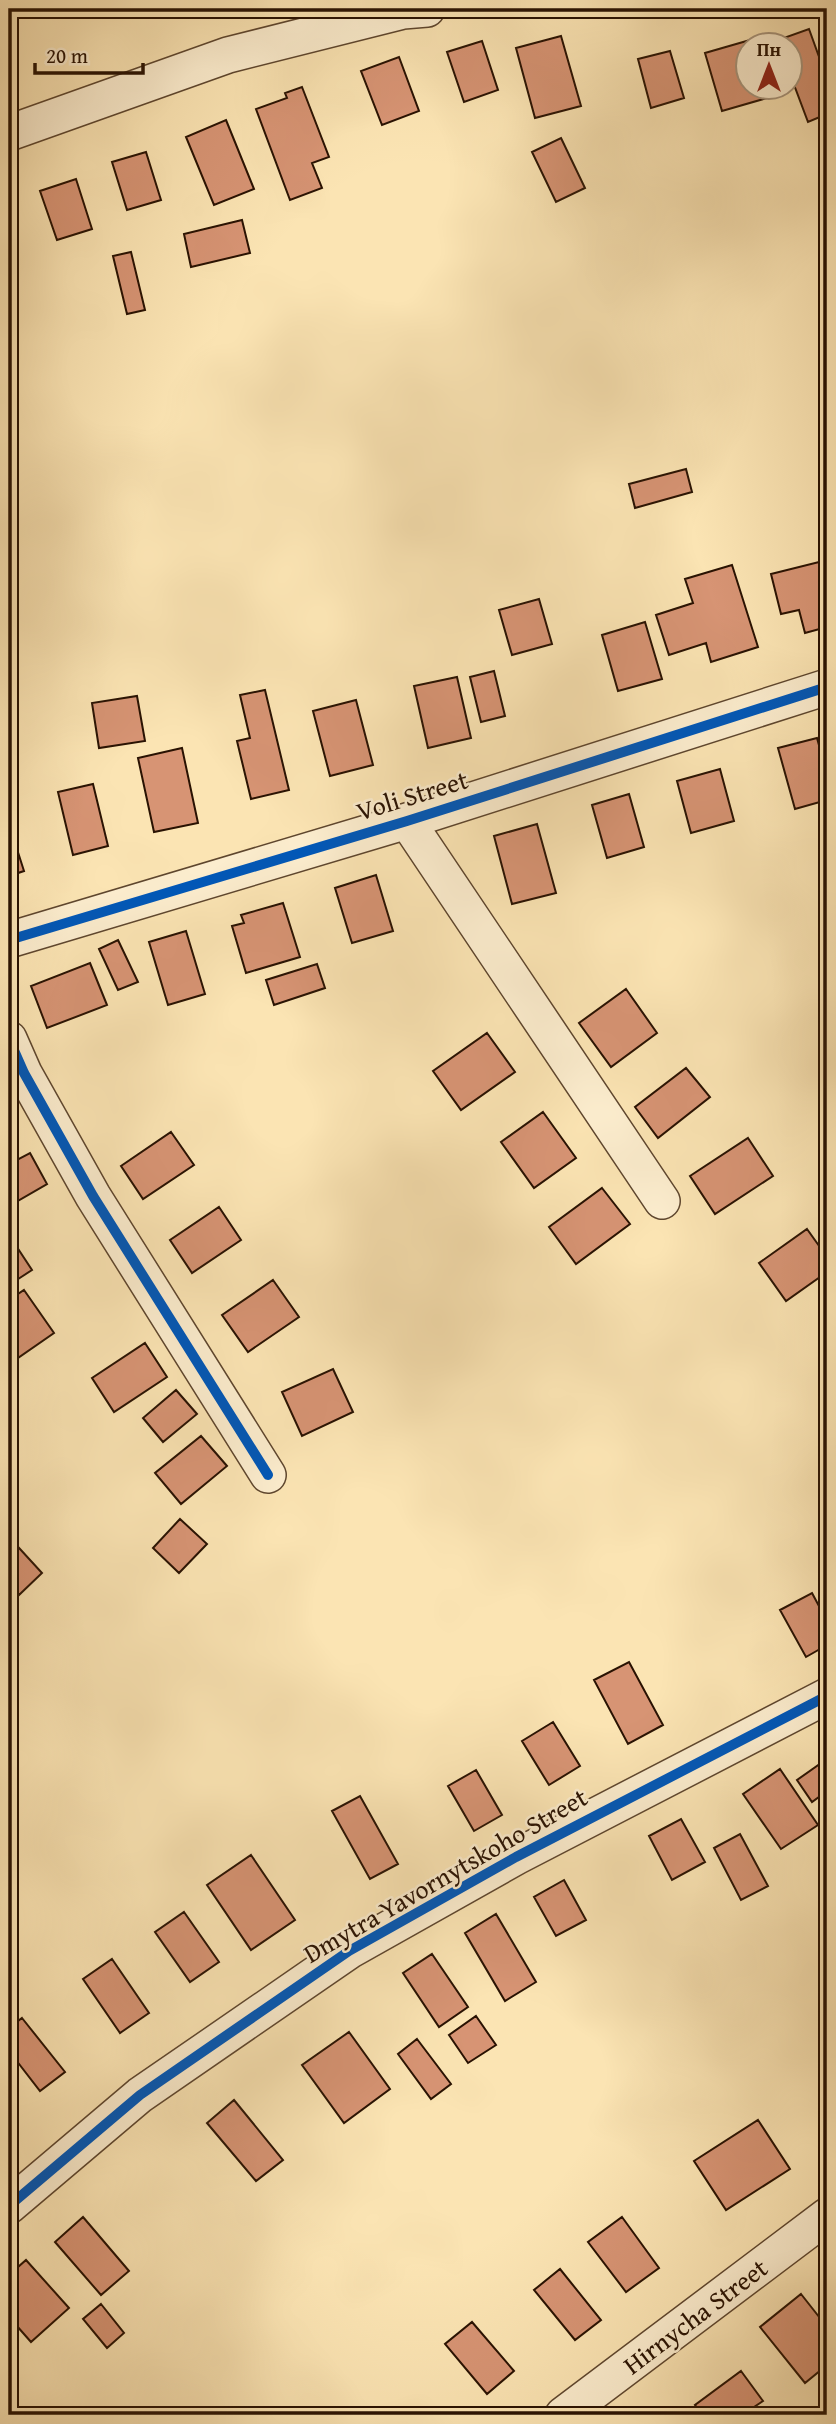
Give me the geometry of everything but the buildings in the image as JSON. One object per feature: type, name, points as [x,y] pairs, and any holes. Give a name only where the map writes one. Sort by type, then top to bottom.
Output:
[{"type":"street","points":[[9,132],[228,55],[411,10]]},
{"type":"street","name":"Voli Street","points":[[9,940],[407,821],[827,687]]},
{"type":"street","points":[[407,821],[662,1201]]},
{"type":"street","points":[[9,1039],[24,1073],[93,1196],[268,1475]]},
{"type":"street","name":"Dmytra Yavornytskoho Street","points":[[17,2186],[140,2095],[349,1951],[516,1857],[827,1696]]},
{"type":"street","name":"Hirnycha Street","points":[[563,2415],[827,2216]]},
{"type":"cycle path","points":[[9,940],[407,821],[827,687]]},
{"type":"cycle path","points":[[9,1039],[24,1073],[93,1196],[268,1475]]},
{"type":"cycle path","points":[[9,2206],[140,2095],[349,1951],[516,1857],[827,1696]]}]
